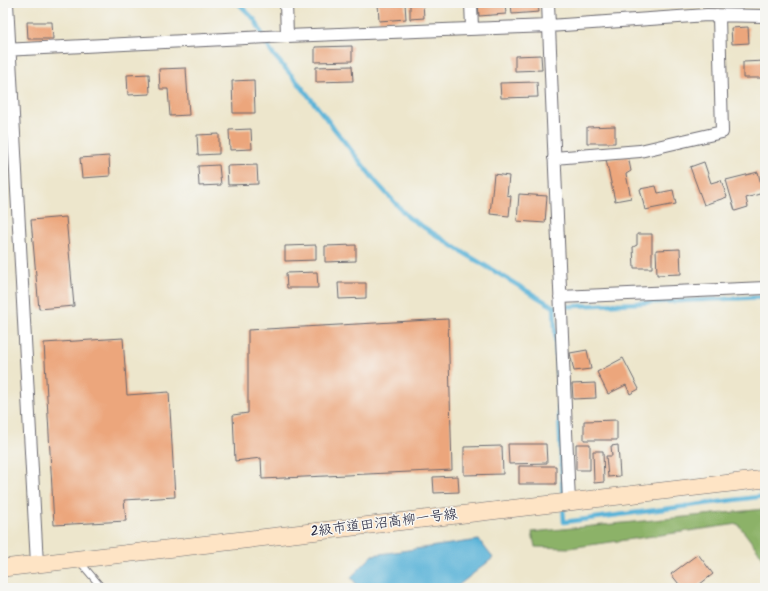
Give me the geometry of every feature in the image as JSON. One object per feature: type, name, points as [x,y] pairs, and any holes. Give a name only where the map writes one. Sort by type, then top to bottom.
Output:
[{"type":"street","points":[[6,3],[6,50],[37,564]]},
{"type":"street","points":[[286,3],[288,36]]},
{"type":"street","points":[[471,3],[472,28]]},
{"type":"street","points":[[548,3],[569,502]]},
{"type":"street","points":[[6,50],[288,36],[549,26],[719,16],[765,16]]},
{"type":"street","points":[[554,158],[640,151],[722,132],[719,16]]},
{"type":"street","points":[[560,297],[765,288]]},
{"type":"street","name":"2級市道田沼高柳一号線","points":[[3,568],[765,479]]},
{"type":"lane","points":[[78,559],[102,588]]},
{"type":"green space","points":[[765,509],[765,560],[738,524],[569,548],[535,547],[532,532]]},
{"type":"water","points":[[479,540],[493,558],[455,588],[359,588],[351,577],[373,555]]},
{"type":"building","points":[[378,3],[405,3],[406,19],[379,21]]},
{"type":"building","points":[[410,3],[423,3],[424,18],[410,19]]},
{"type":"building","points":[[478,3],[505,3],[506,14],[479,16]]},
{"type":"building","points":[[511,3],[538,3],[539,12],[512,14]]},
{"type":"building","points":[[27,22],[52,22],[53,39],[28,39]]},
{"type":"building","points":[[748,27],[749,43],[732,44],[731,28]]},
{"type":"building","points":[[352,46],[352,61],[315,62],[315,47]]},
{"type":"building","points":[[541,55],[542,70],[515,71],[515,56]]},
{"type":"building","points":[[765,61],[765,78],[743,78],[743,62]]},
{"type":"building","points":[[352,66],[353,81],[316,82],[316,67]]},
{"type":"building","points":[[186,68],[189,115],[170,116],[168,89],[160,89],[159,69]]},
{"type":"building","points":[[149,74],[150,94],[128,95],[127,75]]},
{"type":"building","points":[[254,80],[255,113],[233,113],[232,81]]},
{"type":"building","points":[[537,82],[538,97],[501,98],[500,83]]},
{"type":"building","points":[[615,126],[615,143],[587,143],[587,127]]},
{"type":"building","points":[[251,129],[252,149],[230,150],[229,130]]},
{"type":"building","points":[[219,134],[219,154],[198,155],[197,135]]},
{"type":"building","points":[[109,156],[110,176],[82,178],[80,158]]},
{"type":"building","points":[[628,156],[631,171],[626,174],[631,198],[615,201],[606,160]]},
{"type":"building","points":[[704,162],[711,183],[721,180],[727,197],[704,205],[690,167]]},
{"type":"building","points":[[219,165],[221,185],[199,186],[198,166]]},
{"type":"building","points":[[257,165],[258,184],[228,185],[227,166]]},
{"type":"building","points":[[758,172],[763,193],[746,198],[748,207],[735,211],[726,180]]},
{"type":"building","points":[[494,174],[509,176],[507,195],[511,196],[509,216],[490,214]]},
{"type":"building","points":[[656,186],[658,193],[673,190],[676,204],[645,210],[640,189]]},
{"type":"building","points":[[519,194],[547,196],[545,223],[517,221]]},
{"type":"building","points":[[66,217],[74,306],[39,309],[31,220]]},
{"type":"building","points":[[637,234],[652,234],[652,268],[634,268],[633,247],[637,245]]},
{"type":"building","points":[[316,245],[316,260],[285,261],[285,246]]},
{"type":"building","points":[[356,245],[356,261],[325,262],[325,246]]},
{"type":"building","points":[[680,249],[681,274],[657,275],[656,250]]},
{"type":"building","points":[[317,272],[318,288],[287,288],[286,273]]},
{"type":"building","points":[[338,283],[366,283],[366,298],[339,299]]},
{"type":"building","points":[[448,319],[452,470],[262,479],[261,458],[235,461],[233,415],[248,413],[248,330]]},
{"type":"building","points":[[123,338],[127,395],[169,392],[175,497],[124,500],[126,521],[54,525],[44,343]]},
{"type":"building","points":[[587,350],[591,369],[574,371],[570,353]]},
{"type":"building","points":[[623,358],[639,389],[630,394],[626,385],[608,394],[597,372]]},
{"type":"building","points":[[595,383],[596,398],[573,399],[572,384]]},
{"type":"building","points":[[617,420],[617,440],[584,440],[584,421]]},
{"type":"building","points":[[508,444],[546,444],[547,463],[509,464]]},
{"type":"building","points":[[576,444],[590,444],[590,470],[576,470]]},
{"type":"building","points":[[618,445],[620,476],[608,477],[606,456],[612,456],[611,446]]},
{"type":"building","points":[[502,446],[503,474],[464,475],[464,447]]},
{"type":"building","points":[[593,451],[603,451],[604,482],[594,483]]},
{"type":"building","points":[[519,466],[556,466],[556,484],[519,484]]},
{"type":"building","points":[[458,476],[459,492],[434,493],[433,477]]},
{"type":"building","points":[[698,554],[713,574],[695,588],[682,588],[671,574]]},
{"type":"waterway","points":[[238,3],[255,20],[271,52],[300,85],[376,182],[408,217],[464,253],[554,307],[765,297]]},
{"type":"waterway","points":[[554,307],[563,499]]},
{"type":"waterway","points":[[563,506],[564,522],[765,496]]}]
